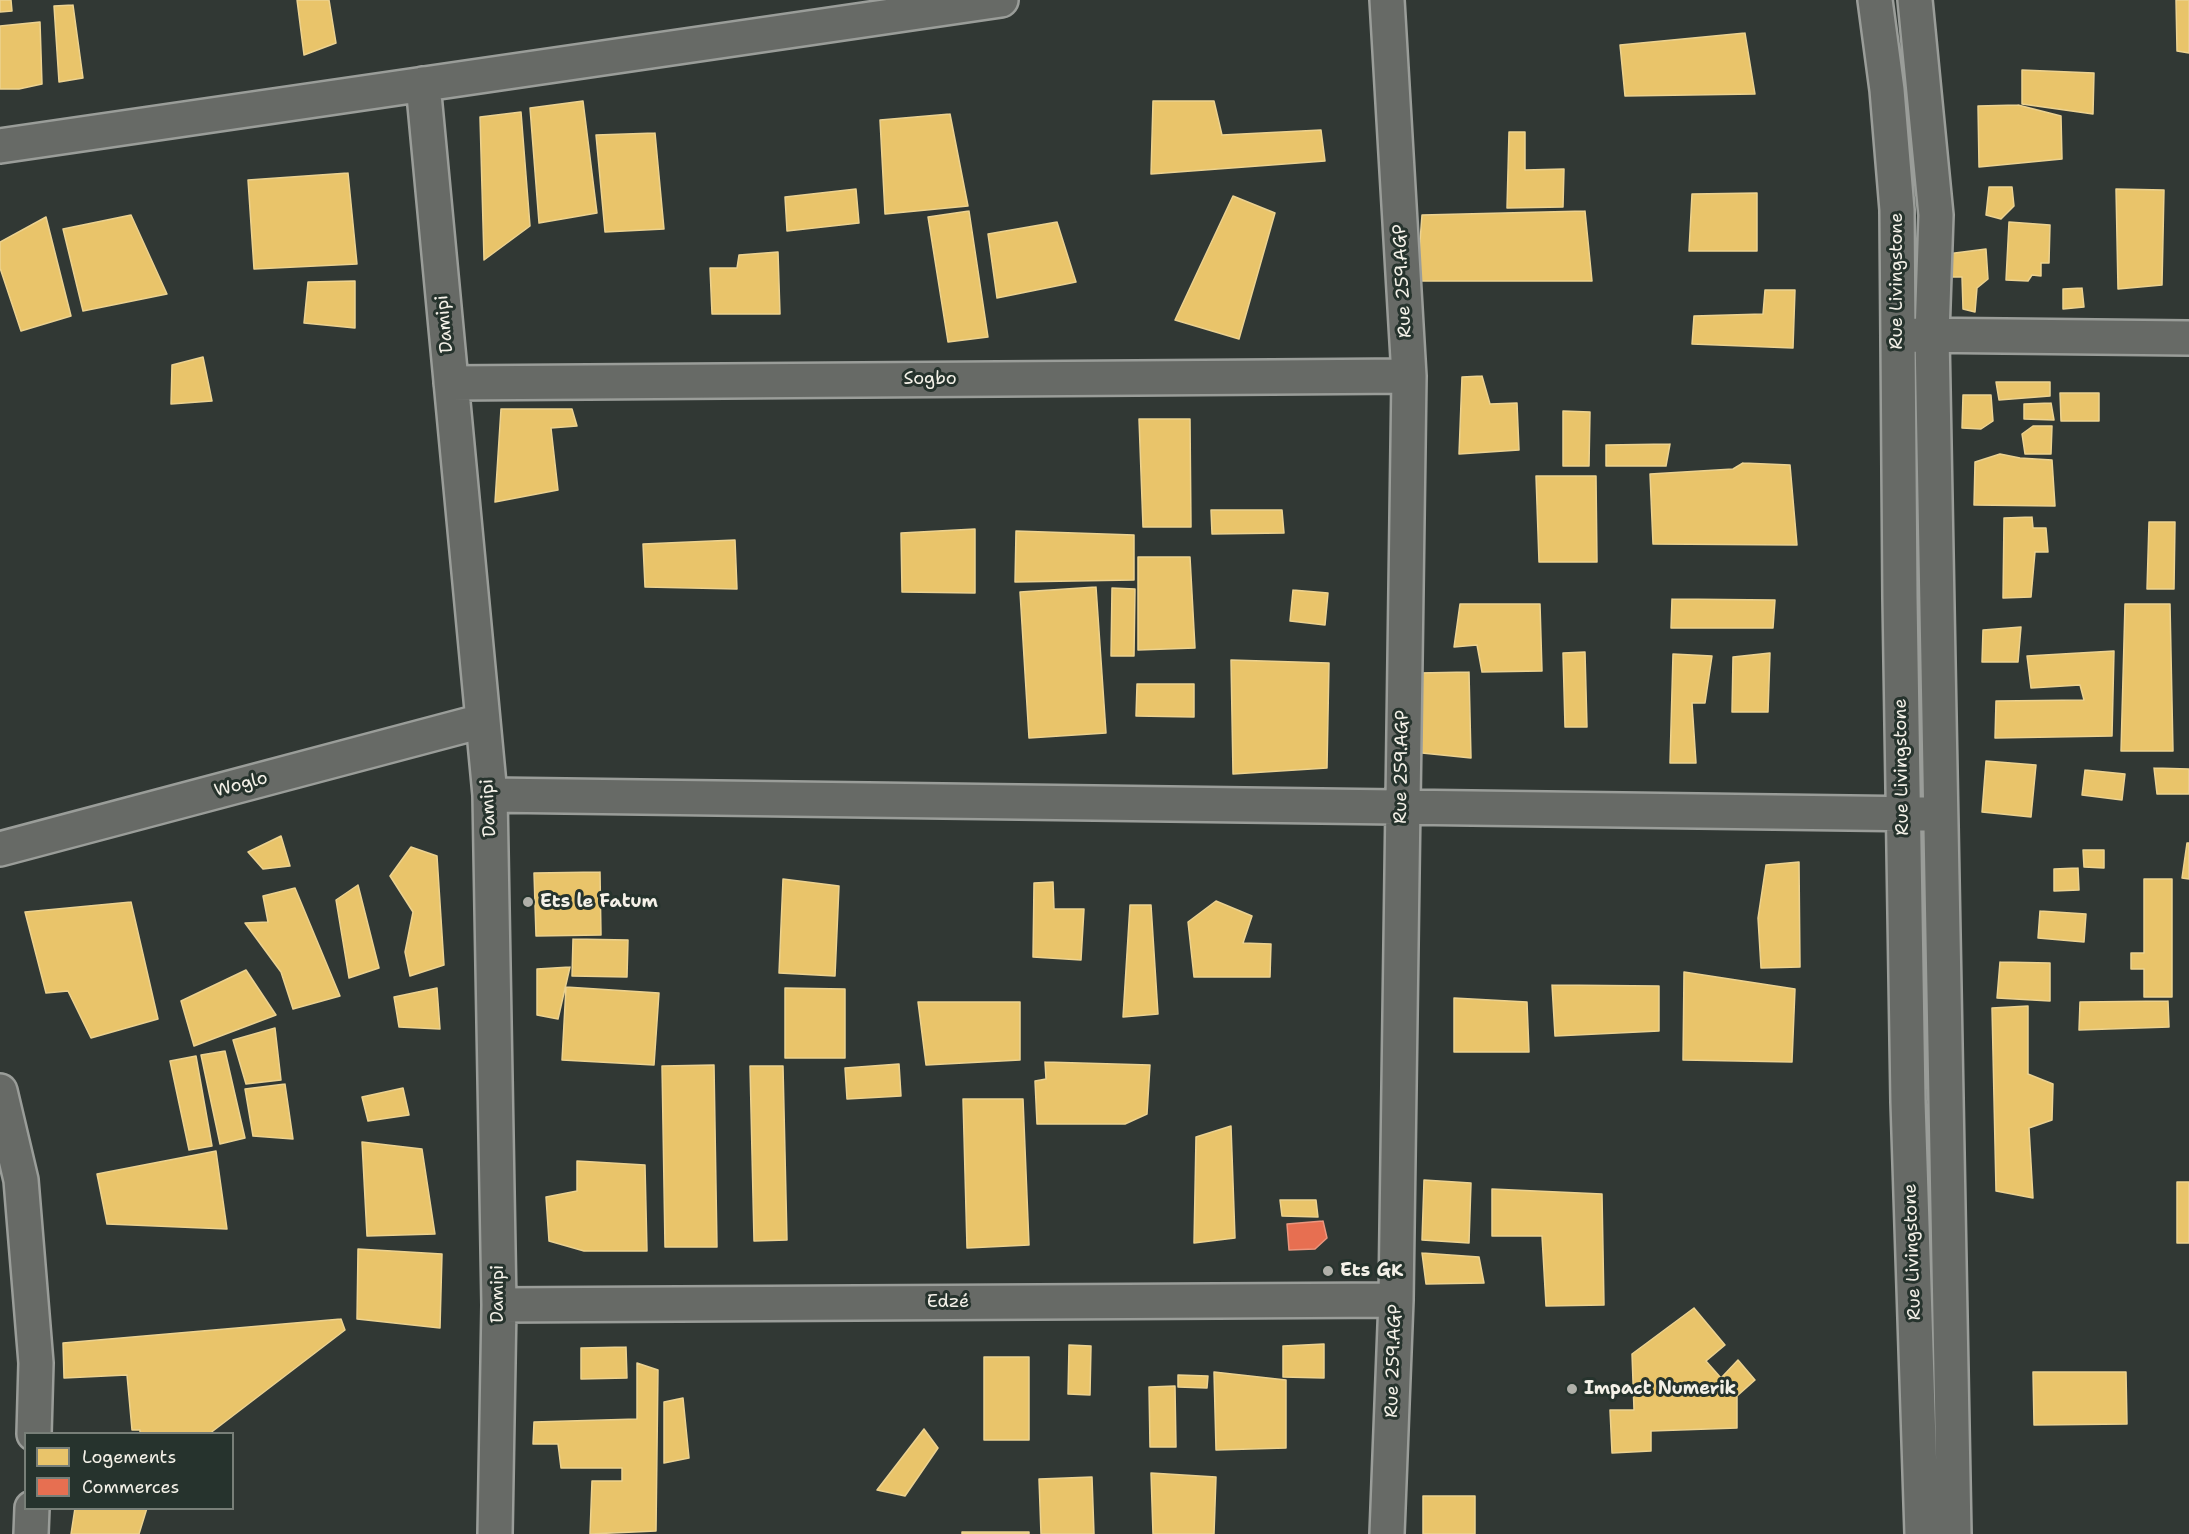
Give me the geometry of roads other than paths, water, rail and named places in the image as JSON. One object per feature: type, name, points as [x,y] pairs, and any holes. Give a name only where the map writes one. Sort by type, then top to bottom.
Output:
[{"type":"street","points":[[0,146],[423,84],[889,8],[1001,0]]},
{"type":"street","name":"Rue 259.AGP","points":[[1387,0],[1408,376],[1396,1300],[1387,1534]]},
{"type":"street","name":"Rue Livingstone","points":[[1875,0],[1887,90],[1897,210],[1908,1102],[1922,1534]]},
{"type":"street","name":"Rue Livingstone","points":[[1915,0],[1936,215],[1932,335],[1954,1534]]},
{"type":"street","name":"Damipi","points":[[423,84],[490,795],[499,1305],[495,1534]]},
{"type":"street","points":[[1897,335],[2189,338]]},
{"type":"street","name":"Sogbo","points":[[451,383],[1408,376]]},
{"type":"street","name":"Woglo","points":[[0,849],[482,721]]},
{"type":"street","points":[[490,795],[1401,805],[1941,814]]},
{"type":"street","points":[[0,1091],[21,1180],[36,1363],[34,1432]]},
{"type":"street","name":"Edzé","points":[[499,1305],[1396,1300]]},
{"type":"street","points":[[31,1534],[32,1510]]},
{"type":"place","name":"Ets le Fatum","points":[[528,902]]},
{"type":"place","name":"Ets GK","points":[[1328,1271]]},
{"type":"place","name":"Impact Numerik","points":[[1572,1389]]}]
